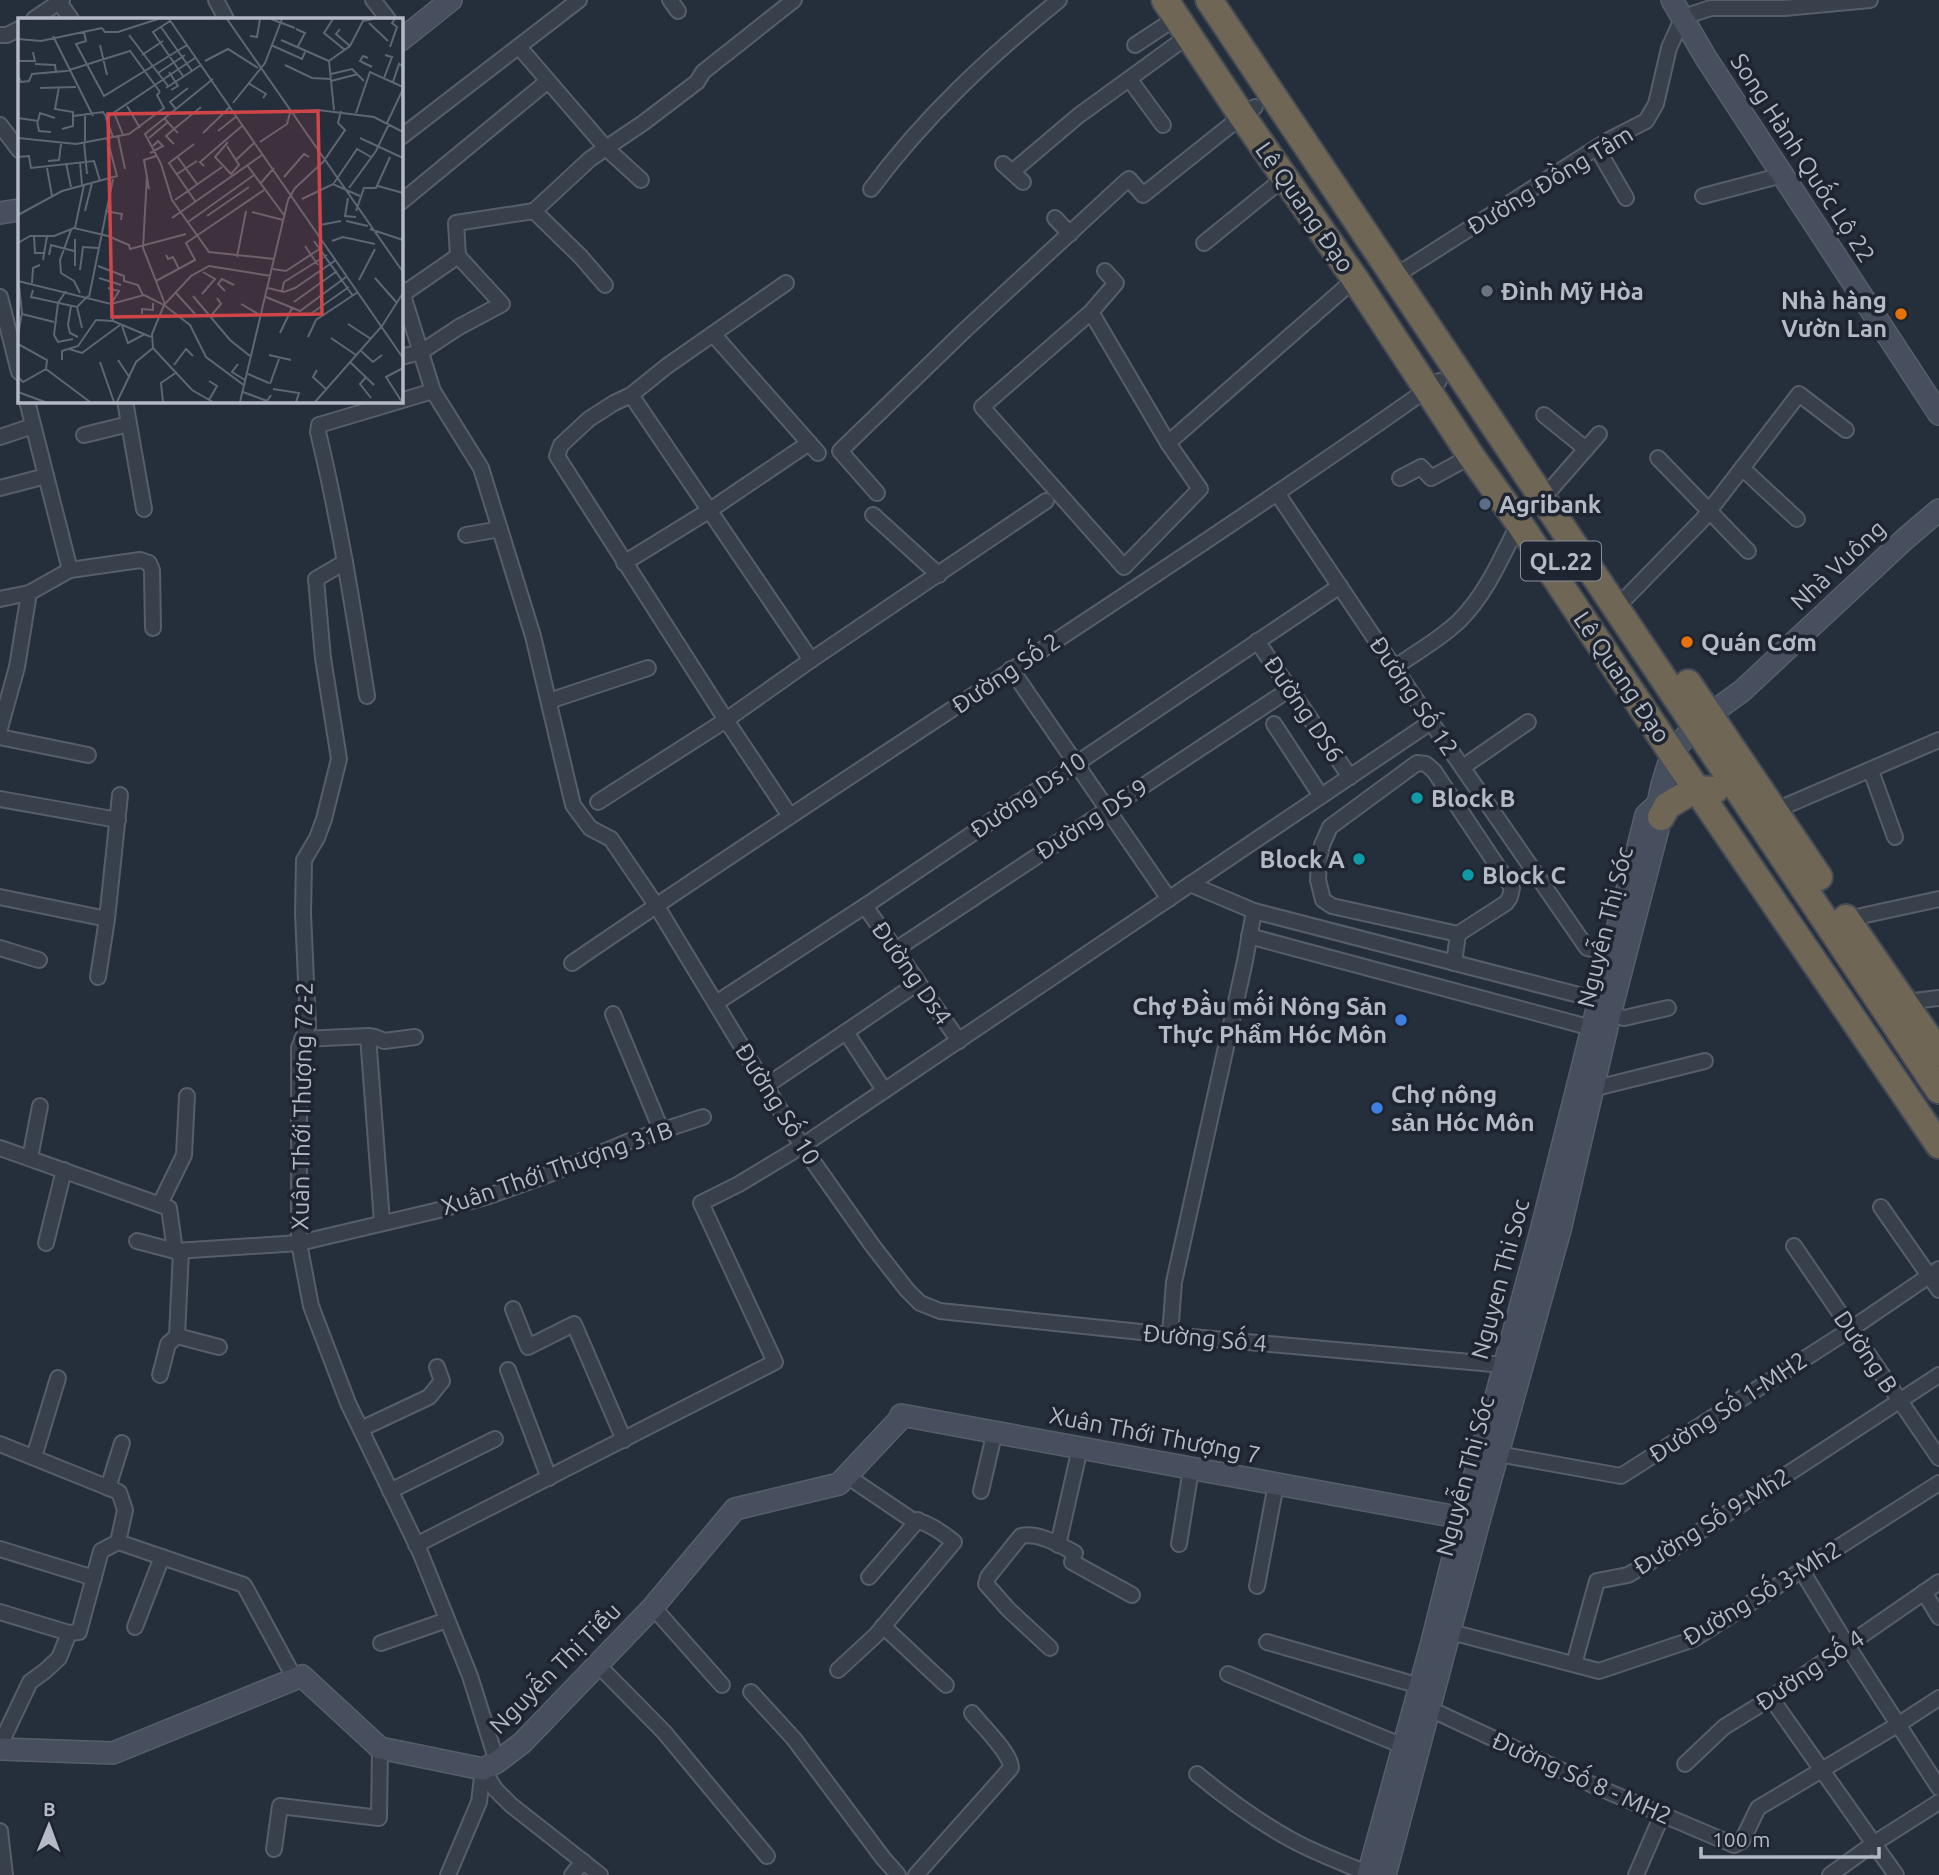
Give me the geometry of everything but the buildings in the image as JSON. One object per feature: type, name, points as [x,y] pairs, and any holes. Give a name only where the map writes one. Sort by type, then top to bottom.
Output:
[{"type":"highway","name":"Lê Quang Đạo","points":[[1209,0],[1401,272],[1623,601],[1689,733],[1706,790],[1939,1145]]},
{"type":"highway","name":"Lê Quang Đạo","points":[[1227,0],[1401,272]]},
{"type":"highway","name":"Lê Quang Đạo","points":[[1178,14],[1248,111],[1434,385],[1471,456],[1519,523],[1689,733],[1739,789],[1939,1090]]},
{"type":"highway","name":"Lê Quang Đạo","points":[[1178,14],[1248,111],[1284,177],[1355,279],[1689,733],[1776,810],[1849,923],[1939,1052]]},
{"type":"highway","name":"Lê Quang Đạo","points":[[1706,790],[1939,1122]]},
{"type":"highway","points":[[1659,811],[1706,790]]},
{"type":"street","points":[[216,0],[225,18]]},
{"type":"street","points":[[373,0],[387,18]]},
{"type":"street","points":[[402,37],[451,0]]},
{"type":"street","points":[[402,136],[579,0]]},
{"type":"street","points":[[402,358],[421,352],[459,327],[502,304],[458,256],[456,223],[534,211],[590,159],[697,82],[703,72],[794,0]]},
{"type":"street","points":[[871,189],[891,161],[968,79],[1013,37],[1059,0]]},
{"type":"street","points":[[1677,8],[1747,4],[1784,8],[1870,0]]},
{"type":"street","points":[[35,18],[60,1],[70,18]]},
{"type":"street","name":"Đường Đồng Tâm","points":[[1401,272],[1597,148],[1646,121],[1656,104],[1677,8]]},
{"type":"street","name":"Song Hành Quốc Lộ 22","points":[[1677,8],[1706,58],[1939,414]]},
{"type":"street","points":[[1135,45],[1178,14]]},
{"type":"street","points":[[1013,172],[1078,116],[1130,79],[1178,14]]},
{"type":"street","points":[[0,35],[18,29]]},
{"type":"street","points":[[519,47],[606,148],[641,180]]},
{"type":"street","points":[[1130,79],[1163,125]]},
{"type":"street","points":[[402,201],[548,81]]},
{"type":"street","points":[[877,493],[840,451],[964,331],[1129,179],[1143,195],[1248,111]]},
{"type":"street","points":[[0,125],[18,149]]},
{"type":"street","points":[[1597,148],[1626,198]]},
{"type":"street","points":[[1703,196],[1783,175]]},
{"type":"street","points":[[1204,243],[1284,177]]},
{"type":"street","points":[[0,213],[18,210]]},
{"type":"street","points":[[534,211],[606,285]]},
{"type":"street","points":[[1055,218],[1070,234]]},
{"type":"street","points":[[402,296],[458,256]]},
{"type":"street","points":[[1091,312],[1168,443],[1200,489],[1124,567],[982,407],[1091,312],[1116,283],[1105,271]]},
{"type":"street","points":[[1168,443],[1355,279]]},
{"type":"street","points":[[786,283],[667,366],[631,395],[589,419],[561,445],[557,456],[790,816]]},
{"type":"street","name":"Đường Số 10","points":[[402,296],[433,391],[481,467],[533,636],[573,805],[590,828],[611,839],[656,905],[802,1146],[911,1295]]},
{"type":"street","points":[[0,297],[18,368]]},
{"type":"street","points":[[624,563],[813,448],[713,334]]},
{"type":"street","name":"Đường Số 2","points":[[572,963],[1011,669],[1170,566],[1434,385]]},
{"type":"street","points":[[402,400],[433,391]]},
{"type":"street","points":[[1623,601],[1709,512],[1799,394],[1846,430]]},
{"type":"street","points":[[631,395],[811,660]]},
{"type":"street","points":[[27,402],[70,570]]},
{"type":"street","points":[[125,402],[144,509]]},
{"type":"street","points":[[367,696],[333,495],[318,432],[319,425],[396,402]]},
{"type":"street","points":[[1544,415],[1586,449]]},
{"type":"street","points":[[84,435],[129,424]]},
{"type":"street","points":[[0,437],[33,426]]},
{"type":"street","points":[[1549,491],[1599,434]]},
{"type":"street","points":[[1400,478],[1421,467],[1431,478],[1471,456]]},
{"type":"street","points":[[1658,458],[1748,551]]},
{"type":"street","points":[[1742,468],[1797,519]]},
{"type":"street","points":[[0,488],[46,476]]},
{"type":"street","name":"Đường Số 12","points":[[1277,493],[1587,948],[1610,953]]},
{"type":"street","points":[[598,802],[726,720],[1046,501]]},
{"type":"street","name":"Nhà Vuông","points":[[1689,733],[1742,691],[1939,510]]},
{"type":"street","points":[[873,515],[939,575]]},
{"type":"street","points":[[1394,668],[1446,632],[1465,614],[1490,580],[1519,523]]},
{"type":"street","points":[[466,535],[500,529]]},
{"type":"street","points":[[0,599],[29,593],[70,570],[140,560],[149,562],[152,570],[153,628]]},
{"type":"street","name":"Xuân Thới Thượng 72-2","points":[[345,562],[316,579],[323,659],[338,759],[324,819],[304,860],[303,913],[308,1026],[299,1048],[299,1243],[311,1306],[348,1403],[420,1552],[470,1676],[490,1766]]},
{"type":"street","name":"Đường Ds10","points":[[716,1003],[1340,586]]},
{"type":"street","points":[[0,728],[17,667],[29,593]]},
{"type":"street","name":"Đường DS6","points":[[1257,641],[1350,777]]},
{"type":"street","points":[[549,701],[648,668]]},
{"type":"street","points":[[1011,669],[1169,899]]},
{"type":"street","name":"Đường DS 9","points":[[895,950],[1290,689]]},
{"type":"street","points":[[415,1545],[775,1362],[701,1203],[739,1184],[802,1146],[1431,722]]},
{"type":"street","points":[[1462,767],[1528,722]]},
{"type":"street","points":[[1274,724],[1321,796]]},
{"type":"street","name":"Nguyen Thi Soc","points":[[1374,1875],[1403,1745],[1471,1520],[1504,1365],[1542,1227],[1591,1028],[1604,1007],[1610,953],[1646,815],[1659,811],[1662,785],[1689,733]]},
{"type":"street","points":[[0,737],[88,755]]},
{"type":"street","points":[[1776,810],[1939,740]]},
{"type":"street","points":[[1422,763],[1430,767],[1511,885],[1512,891],[1506,903],[1458,934],[1343,909],[1323,900],[1319,888],[1319,860],[1328,830],[1413,765],[1422,763]]},
{"type":"street","points":[[1871,771],[1895,837]]},
{"type":"street","points":[[98,977],[120,795]]},
{"type":"street","points":[[0,799],[118,820]]},
{"type":"street","name":"Nguyễn Thị Sóc","points":[[1374,1875],[1430,1709],[1451,1632],[1471,1520],[1498,1454],[1560,1230],[1592,1089],[1604,1007],[1659,811]]},
{"type":"street","points":[[1475,831],[1497,817]]},
{"type":"street","points":[[1190,884],[1254,911],[1454,963],[1604,1007],[1624,1017],[1668,1008]]},
{"type":"street","points":[[0,897],[107,919]]},
{"type":"street","points":[[1849,923],[1861,916],[1939,899]]},
{"type":"street","name":"Đường Ds4","points":[[864,906],[959,1041]]},
{"type":"street","points":[[1338,933],[1343,909]]},
{"type":"street","points":[[1170,1335],[1174,1282],[1254,911]]},
{"type":"street","points":[[1454,963],[1458,934]]},
{"type":"street","points":[[1249,936],[1591,1028]]},
{"type":"street","points":[[0,948],[39,960]]},
{"type":"street","points":[[1399,976],[1404,951]]},
{"type":"street","points":[[766,1086],[918,983]]},
{"type":"street","points":[[1905,1002],[1939,998]]},
{"type":"street","points":[[612,1014],[662,1132]]},
{"type":"street","points":[[846,1032],[884,1090]]},
{"type":"street","points":[[303,1039],[368,1036],[384,1041],[415,1037]]},
{"type":"street","points":[[368,1036],[382,1222]]},
{"type":"street","points":[[1592,1089],[1705,1061]]},
{"type":"street","points":[[160,1204],[184,1155],[187,1096]]},
{"type":"street","points":[[30,1158],[40,1106]]},
{"type":"street","name":"Xuân Thới Thượng 31B","points":[[137,1241],[178,1251],[299,1243],[489,1196],[628,1142],[703,1117]]},
{"type":"street","points":[[0,1148],[169,1208],[178,1251],[177,1336],[168,1344],[160,1375]]},
{"type":"street","points":[[46,1243],[64,1170]]},
{"type":"street","points":[[1881,1207],[1934,1272],[1939,1290]]},
{"type":"street","name":"Dường B","points":[[1794,1246],[1939,1458]]},
{"type":"street","name":"Đường Số 1-MH2","points":[[1498,1454],[1621,1476],[1851,1329],[1934,1272]]},
{"type":"street","name":"Đường Số 4","points":[[911,1295],[920,1303],[940,1311],[1504,1365]]},
{"type":"street","points":[[513,1309],[528,1347],[574,1324],[624,1440]]},
{"type":"street","points":[[177,1336],[219,1347]]},
{"type":"street","points":[[360,1429],[429,1396],[442,1381],[437,1367]]},
{"type":"street","points":[[508,1370],[549,1478]]},
{"type":"street","points":[[1901,1402],[1939,1375]]},
{"type":"street","points":[[34,1457],[58,1378]]},
{"type":"street","name":"Đường Số 9-Mh2","points":[[1574,1664],[1597,1581],[1628,1575],[1679,1545],[1901,1402]]},
{"type":"street","name":"Xuân Thới Thượng 7","points":[[847,1476],[901,1415],[1471,1520]]},
{"type":"street","points":[[981,1491],[995,1431]]},
{"type":"street","points":[[390,1491],[495,1439]]},
{"type":"street","points":[[108,1488],[122,1443]]},
{"type":"street","points":[[0,1444],[119,1492],[125,1510],[118,1542]]},
{"type":"street","points":[[1058,1545],[1080,1448]]},
{"type":"street","points":[[1179,1544],[1191,1469]]},
{"type":"street","points":[[838,1670],[883,1626],[954,1542],[918,1520],[912,1520],[847,1476]]},
{"type":"street","name":"Nguyễn Thị Tiểu","points":[[380,1748],[490,1766],[522,1743],[653,1607],[735,1509],[839,1485],[847,1476]]},
{"type":"street","name":"Đường Số 3-Mh2","points":[[1451,1632],[1599,1671],[1694,1639],[1939,1483]]},
{"type":"street","points":[[1257,1586],[1276,1484]]},
{"type":"street","points":[[869,1577],[918,1520]]},
{"type":"street","points":[[1050,1648],[987,1587],[986,1581],[1021,1536],[1027,1535],[1075,1553],[1072,1562],[1132,1595]]},
{"type":"street","points":[[0,1612],[69,1633],[79,1632],[101,1551],[118,1542],[244,1585],[295,1679]]},
{"type":"street","points":[[0,1549],[94,1578]]},
{"type":"street","points":[[135,1627],[162,1557]]},
{"type":"street","points":[[1802,1571],[1939,1788]]},
{"type":"street","name":"Đường Số 4","points":[[1685,1764],[1724,1727],[1771,1698],[1939,1582]]},
{"type":"street","points":[[1924,1592],[1939,1617]]},
{"type":"street","points":[[653,1607],[722,1685]]},
{"type":"street","points":[[381,1643],[447,1620]]},
{"type":"street","points":[[883,1626],[946,1685]]},
{"type":"street","points":[[69,1633],[58,1658],[30,1682],[0,1747],[113,1753],[302,1676],[380,1748],[379,1818],[280,1806],[274,1849]]},
{"type":"street","points":[[1268,1642],[1420,1686]]},
{"type":"street","points":[[597,1665],[664,1732],[767,1856]]},
{"type":"street","points":[[1228,1674],[1403,1745]]},
{"type":"street","points":[[751,1692],[794,1739],[898,1875]]},
{"type":"street","points":[[1771,1698],[1896,1875]]},
{"type":"street","points":[[1823,1770],[1939,1698]]},
{"type":"street","name":"Đường Số 8 - MH2","points":[[1430,1709],[1595,1786],[1734,1845],[1742,1841],[1758,1808],[1823,1770]]},
{"type":"street","points":[[916,1875],[1011,1768],[1012,1764],[1006,1754],[972,1713]]},
{"type":"street","points":[[490,1766],[495,1789],[511,1805],[600,1875]]},
{"type":"street","points":[[448,1875],[479,1802],[490,1766]]},
{"type":"street","points":[[1197,1774],[1240,1808],[1293,1841],[1374,1875]]},
{"type":"street","points":[[1830,1875],[1939,1802]]},
{"type":"street","points":[[1636,1875],[1662,1815]]},
{"type":"street","points":[[0,1831],[5,1875]]},
{"type":"street","points":[[572,1875],[583,1861]]},
{"type":"place","name":"Đình Mỹ Hòa","points":[[1487,291]]},
{"type":"place","name":"Nhà hàng Vườn Lan","points":[[1901,314]]},
{"type":"place","name":"Agribank","points":[[1485,504]]},
{"type":"place","name":"Quán Cơm","points":[[1687,642]]},
{"type":"place","name":"Block B","points":[[1417,798]]},
{"type":"place","name":"Block A","points":[[1359,859]]},
{"type":"place","name":"Block C","points":[[1468,875]]},
{"type":"place","name":"Chợ Đầu mối Nông Sản Thực Phẩm Hóc Môn","points":[[1401,1020]]},
{"type":"place","name":"Chợ nông sản Hóc Môn","points":[[1377,1108]]}]
